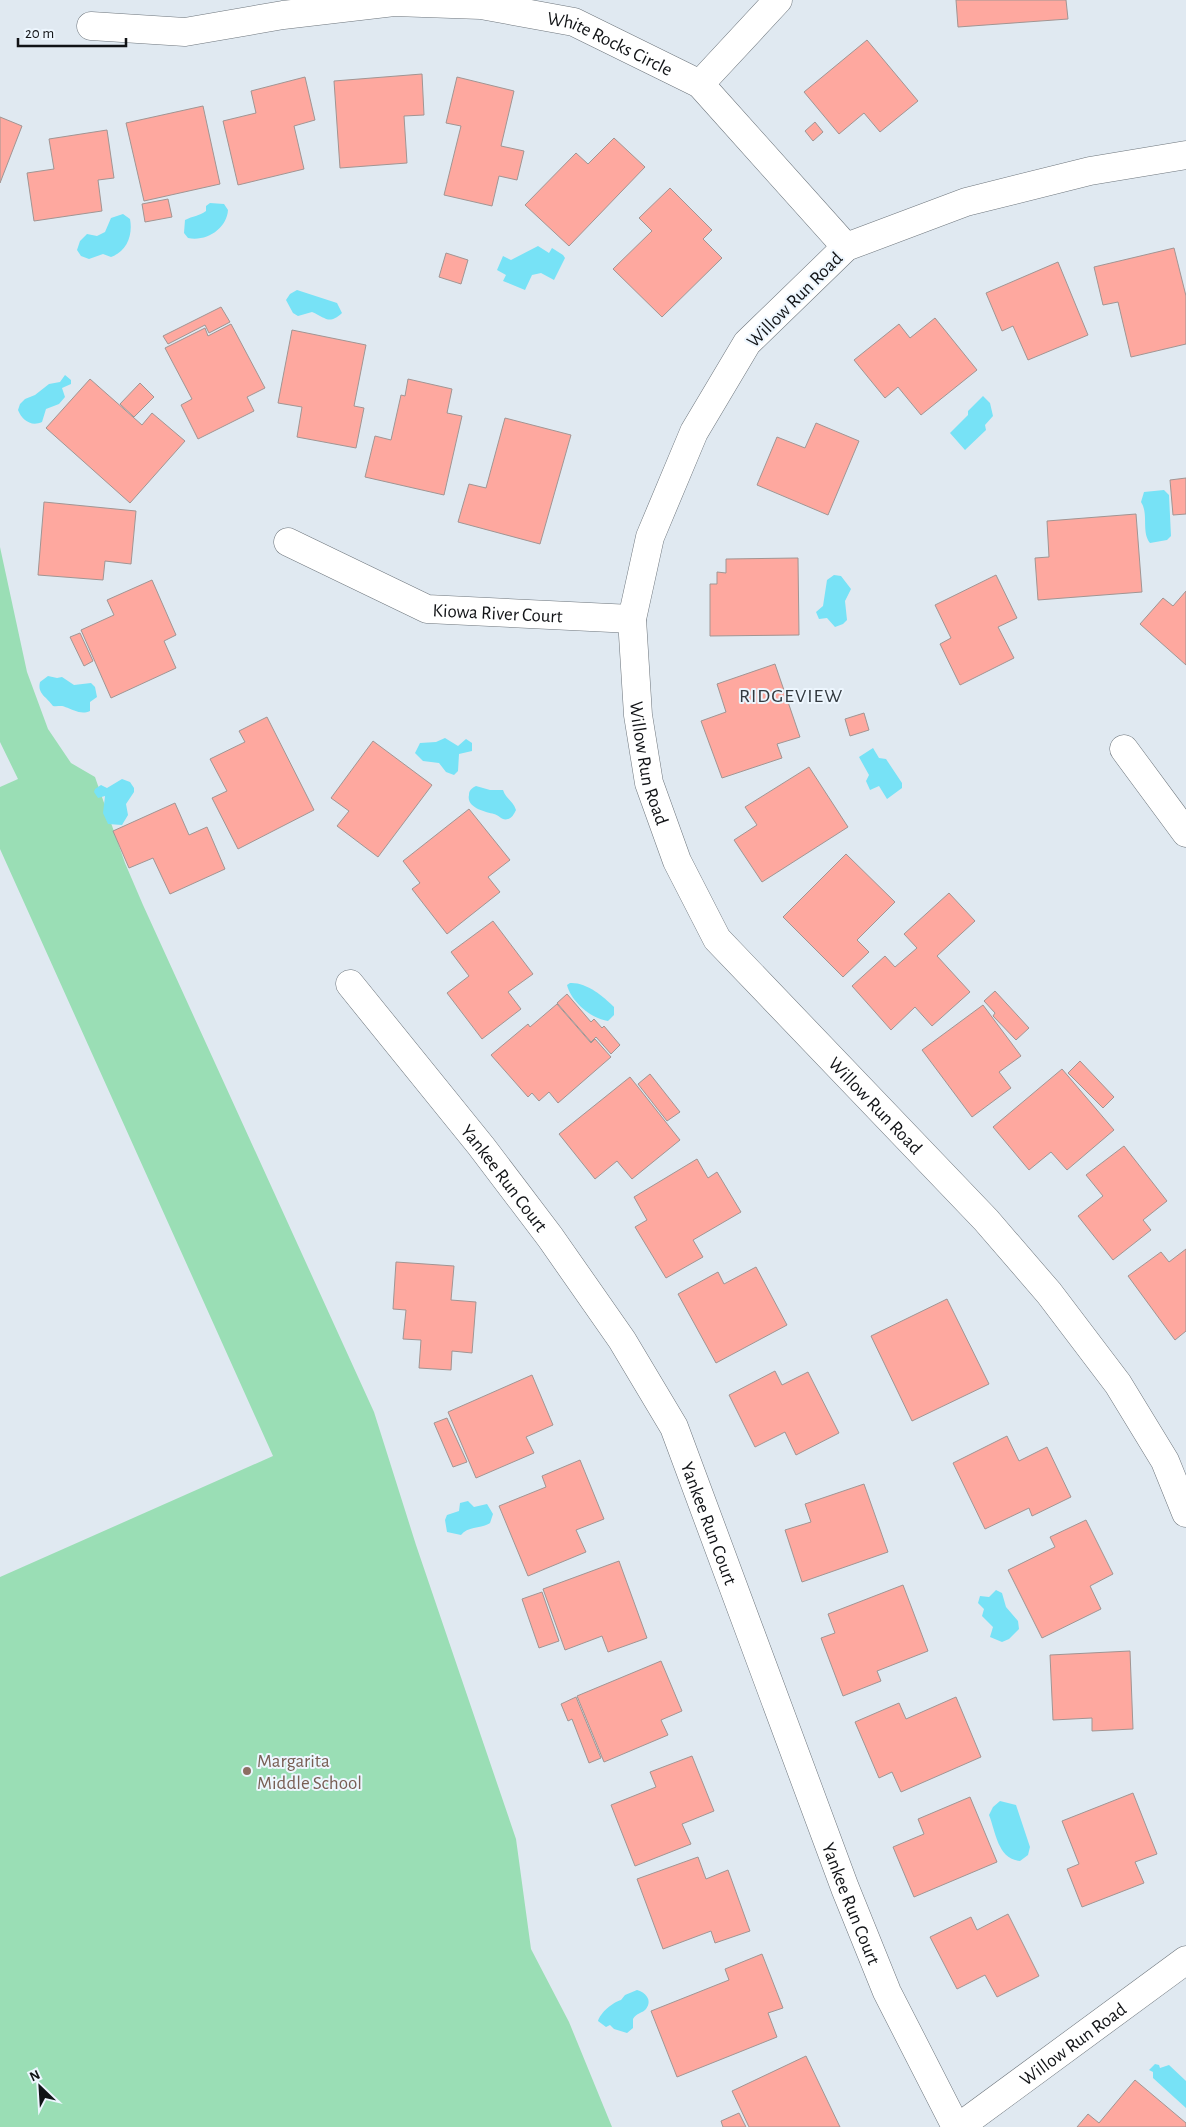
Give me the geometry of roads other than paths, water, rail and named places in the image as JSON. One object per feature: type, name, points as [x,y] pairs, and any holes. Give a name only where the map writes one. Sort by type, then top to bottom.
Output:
[{"type":"street","points":[[700,84],[778,0]]},
{"type":"street","name":"White Rocks Circle","points":[[91,26],[185,32],[282,15],[394,2],[481,5],[574,22],[700,84],[846,247]]},
{"type":"street","name":"Willow Run Road","points":[[1186,155],[1090,171],[966,202],[846,247],[747,343],[694,432],[650,537],[632,619],[638,715],[650,783],[677,861],[717,939],[986,1220],[1049,1293],[1118,1384],[1165,1461],[1186,1513]]},
{"type":"street","name":"Kiowa River Court","points":[[288,542],[427,609],[632,619]]},
{"type":"street","points":[[1124,749],[1186,833]]},
{"type":"street","name":"Yankee Run Court","points":[[350,984],[474,1138],[550,1237],[622,1340],[674,1427],[845,1888],[887,1992],[957,2127]]},
{"type":"street","name":"Willow Run Road","points":[[957,2127],[1186,1960]]},
{"type":"water","points":[[210,203],[224,204],[228,210],[224,223],[209,236],[195,239],[188,238],[184,233],[185,220],[206,211],[206,206]]},
{"type":"water","points":[[123,214],[130,219],[131,231],[128,242],[121,251],[111,257],[103,254],[89,259],[81,256],[77,250],[80,241],[87,234],[97,236],[105,232],[111,218]]},
{"type":"water","points":[[538,246],[549,253],[552,248],[565,258],[554,280],[541,273],[532,275],[525,290],[503,281],[506,275],[497,270],[503,256],[511,260]]},
{"type":"water","points":[[297,290],[337,303],[342,313],[330,320],[312,312],[298,316],[293,313],[286,300],[290,294]]},
{"type":"water","points":[[65,375],[71,380],[71,384],[62,388],[65,397],[59,404],[46,409],[42,422],[34,424],[24,420],[18,410],[20,404],[49,384],[60,382]]},
{"type":"water","points":[[983,396],[990,403],[993,416],[985,425],[986,430],[965,450],[950,433]]},
{"type":"water","points":[[1164,490],[1169,495],[1171,536],[1167,540],[1150,543],[1147,539],[1145,512],[1141,502],[1144,492]]},
{"type":"water","points":[[834,575],[841,576],[851,589],[845,601],[847,620],[835,627],[827,618],[819,619],[816,612],[823,606],[827,580]]},
{"type":"water","points":[[48,676],[62,677],[74,685],[91,683],[95,687],[97,697],[90,702],[90,711],[81,712],[64,706],[53,706],[43,695],[39,686],[40,682]]},
{"type":"water","points":[[445,738],[458,746],[466,739],[472,743],[472,751],[459,754],[458,771],[454,775],[446,772],[439,763],[423,761],[415,753],[420,743],[436,742]]},
{"type":"water","points":[[873,748],[879,758],[886,759],[902,783],[902,788],[887,799],[879,786],[870,790],[866,781],[869,775],[859,757]]},
{"type":"water","points":[[122,779],[130,782],[134,788],[134,792],[126,804],[128,815],[122,825],[108,824],[103,813],[105,796],[98,798],[94,792],[101,785],[107,788]]},
{"type":"water","points":[[476,786],[490,790],[503,790],[516,810],[513,816],[504,819],[473,806],[469,799],[469,793]]},
{"type":"water","points":[[570,983],[588,987],[599,994],[614,1007],[614,1015],[608,1021],[602,1020],[583,1009],[569,991],[567,985]]},
{"type":"water","points":[[468,1501],[474,1507],[487,1504],[493,1514],[490,1523],[467,1530],[461,1535],[447,1532],[445,1520],[447,1515],[459,1511],[460,1503]]},
{"type":"water","points":[[996,1590],[1002,1593],[1006,1607],[1018,1621],[1019,1629],[1009,1639],[1002,1642],[990,1637],[993,1627],[982,1616],[984,1609],[978,1603],[980,1596],[989,1597]]},
{"type":"water","points":[[1000,1801],[1016,1805],[1030,1847],[1028,1855],[1020,1861],[1007,1856],[996,1837],[989,1815],[993,1807]]},
{"type":"water","points":[[637,1990],[647,1997],[649,2003],[645,2010],[634,2017],[633,2028],[627,2033],[614,2029],[610,2025],[606,2027],[598,2021],[604,2011],[611,2005],[621,2000],[625,1995]]},
{"type":"water","points":[[1155,2064],[1159,2065],[1160,2068],[1169,2065],[1186,2081],[1186,2108],[1153,2078],[1153,2072],[1149,2070]]},
{"type":"place","name":"Margarita Middle School","points":[[247,1771]]},
{"type":"district","name":"RIDGEVIEW","points":[[791,695]]}]
